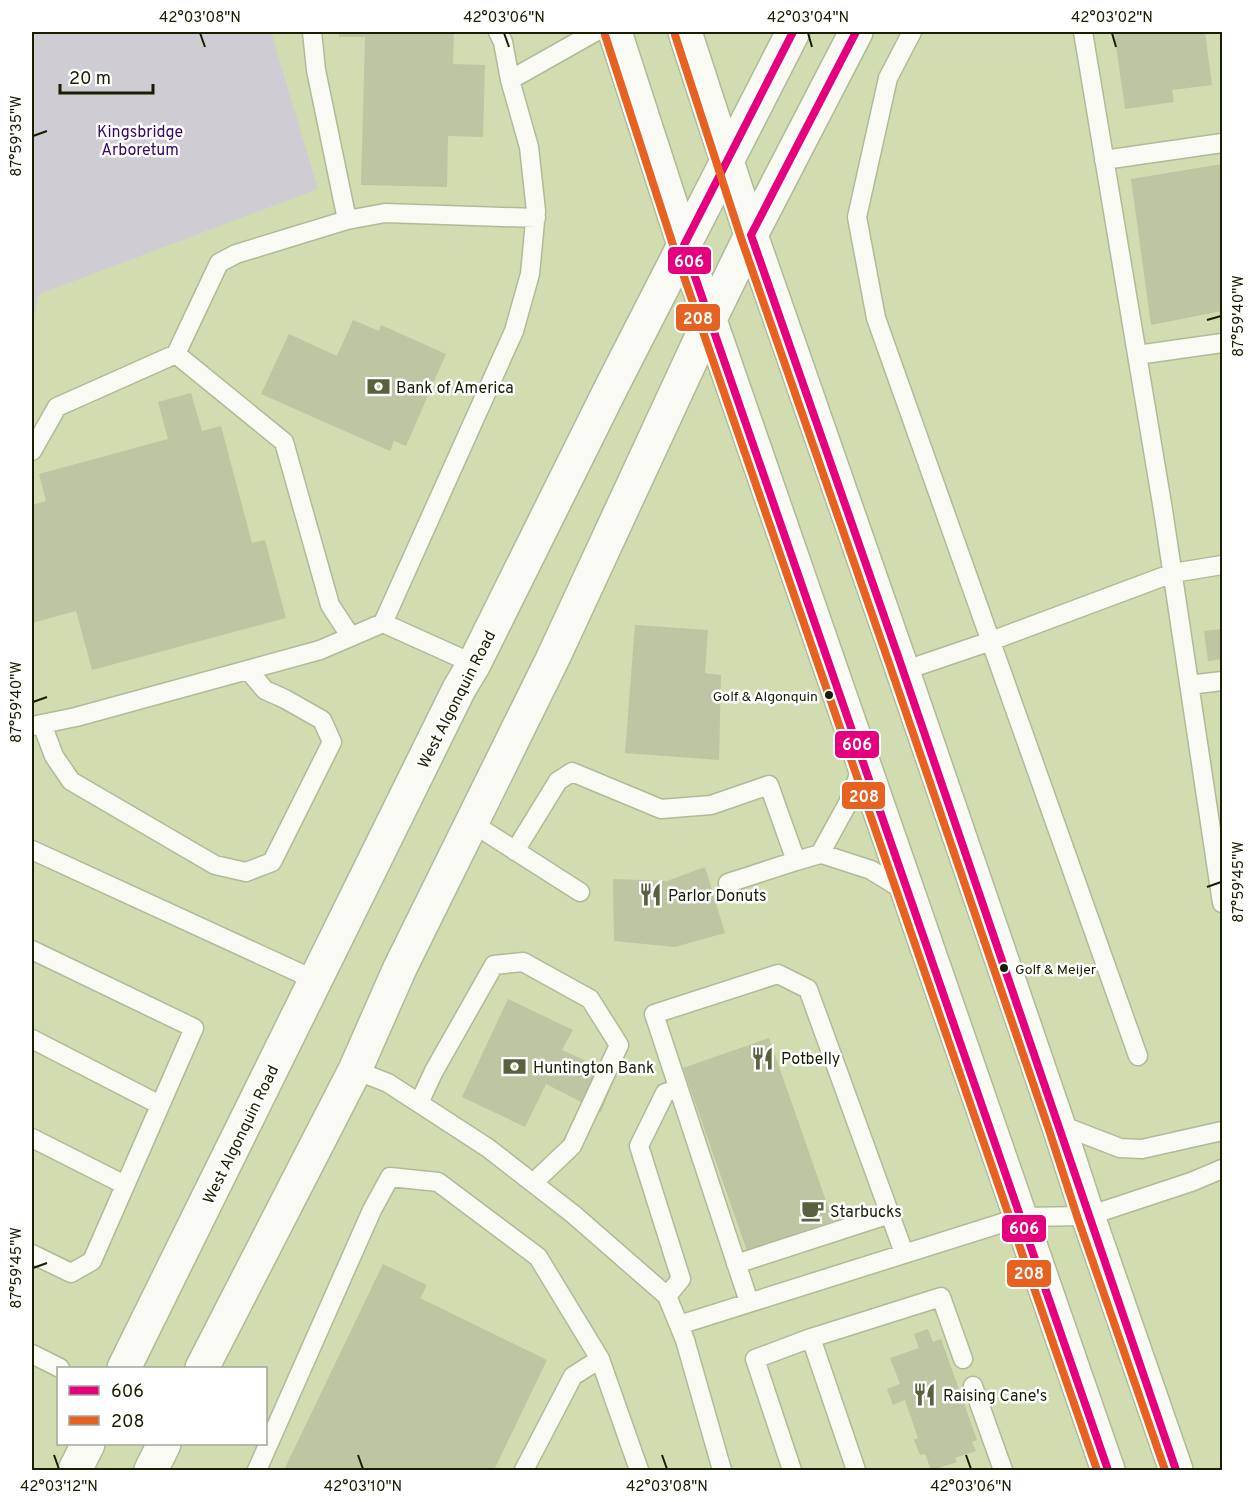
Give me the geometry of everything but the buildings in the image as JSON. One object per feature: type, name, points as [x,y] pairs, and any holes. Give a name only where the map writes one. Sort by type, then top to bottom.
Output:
[{"type":"main road","points":[[615,32],[684,245],[1108,1470]]},
{"type":"main road","points":[[685,32],[751,235],[903,671],[1176,1470]]},
{"type":"main road","name":"West Algonquin Road","points":[[124,1367],[459,688],[474,664],[793,32]]},
{"type":"main road","points":[[203,1367],[355,1070],[400,968],[553,658],[751,235],[856,32]]},
{"type":"main road","points":[[75,1470],[87,1445]]},
{"type":"main road","points":[[151,1470],[163,1445]]},
{"type":"lane","points":[[312,32],[316,70],[347,220]]},
{"type":"lane","points":[[248,670],[265,690],[322,720],[332,742],[272,862],[246,872],[215,865],[71,781],[37,725],[76,717],[320,650],[383,623],[514,331],[530,274],[537,211],[529,147],[510,80],[503,42],[498,32]]},
{"type":"lane","points":[[510,80],[595,32]]},
{"type":"lane","points":[[912,32],[888,78],[857,217],[876,318],[1138,1056]]},
{"type":"lane","points":[[1083,32],[1173,573],[1189,686],[1214,795],[1222,903]]},
{"type":"lane","points":[[1104,160],[1222,143]]},
{"type":"lane","points":[[32,451],[57,407],[176,354],[219,263],[237,254],[347,220],[385,213],[536,218]]},
{"type":"lane","points":[[1137,355],[1222,343]]},
{"type":"lane","points":[[176,354],[284,442],[330,605],[351,637]]},
{"type":"lane","points":[[903,671],[991,641],[1173,573],[1222,565]]},
{"type":"lane","points":[[383,623],[474,664]]},
{"type":"lane","points":[[1189,686],[1222,681]]},
{"type":"lane","points":[[820,854],[848,803],[864,762]]},
{"type":"lane","points":[[515,851],[558,781],[572,772],[661,809],[711,805],[769,785],[796,861]]},
{"type":"lane","points":[[472,823],[580,891]]},
{"type":"lane","points":[[32,850],[315,980]]},
{"type":"lane","points":[[728,884],[820,854],[871,870],[909,893]]},
{"type":"lane","points":[[32,950],[194,1028],[92,1261],[72,1273],[32,1254]]},
{"type":"lane","points":[[419,1103],[434,1071],[494,964],[523,962],[590,999],[619,1045],[572,1146],[533,1183]]},
{"type":"lane","points":[[749,1302],[654,1014],[778,974],[808,989],[904,1253]]},
{"type":"lane","points":[[32,1039],[160,1105]]},
{"type":"lane","points":[[355,1070],[388,1083],[488,1148],[573,1214],[666,1296],[685,1340],[722,1470]]},
{"type":"lane","points":[[666,1296],[681,1279],[639,1146],[665,1093],[678,1089]]},
{"type":"lane","points":[[1058,1124],[1120,1148],[1142,1149],[1222,1131]]},
{"type":"lane","points":[[32,1138],[125,1185]]},
{"type":"lane","points":[[679,1325],[1021,1217],[1088,1216],[1168,1190],[1222,1169]]},
{"type":"lane","points":[[257,1470],[372,1210],[390,1177],[438,1182],[538,1257],[600,1359],[639,1470]]},
{"type":"lane","points":[[736,1264],[890,1214]]},
{"type":"lane","points":[[792,1470],[755,1359],[811,1338],[941,1297],[963,1359]]},
{"type":"lane","points":[[811,1338],[856,1470]]},
{"type":"lane","points":[[32,1354],[58,1367]]},
{"type":"lane","points":[[524,1470],[573,1376],[600,1359]]},
{"type":"lane","points":[[973,1386],[1003,1470]]},
{"type":"green space","name":"Kingsbridge Arboretum","points":[[32,32],[271,32],[318,189],[39,294],[32,327]]},
{"type":"transit line","name":"606","points":[[793,32],[684,245],[1108,1470]]},
{"type":"transit line","name":"606","points":[[856,32],[751,235],[898,656],[1176,1470]]},
{"type":"transit line","name":"208","points":[[605,35],[674,248],[1097,1470]]},
{"type":"transit line","name":"208","points":[[675,35],[741,238],[1165,1470]]},
{"type":"place","name":"Bank of America","points":[[378,387]]},
{"type":"place","name":"Golf & Algonquin","points":[[829,695]]},
{"type":"place","name":"Parlor Donuts","points":[[650,895]]},
{"type":"place","name":"Golf & Meijer","points":[[1004,968]]},
{"type":"place","name":"Potbelly","points":[[763,1058]]},
{"type":"place","name":"Huntington Bank","points":[[515,1067]]},
{"type":"place","name":"Starbucks","points":[[812,1211]]},
{"type":"place","name":"Raising Cane's","points":[[925,1395]]}]
